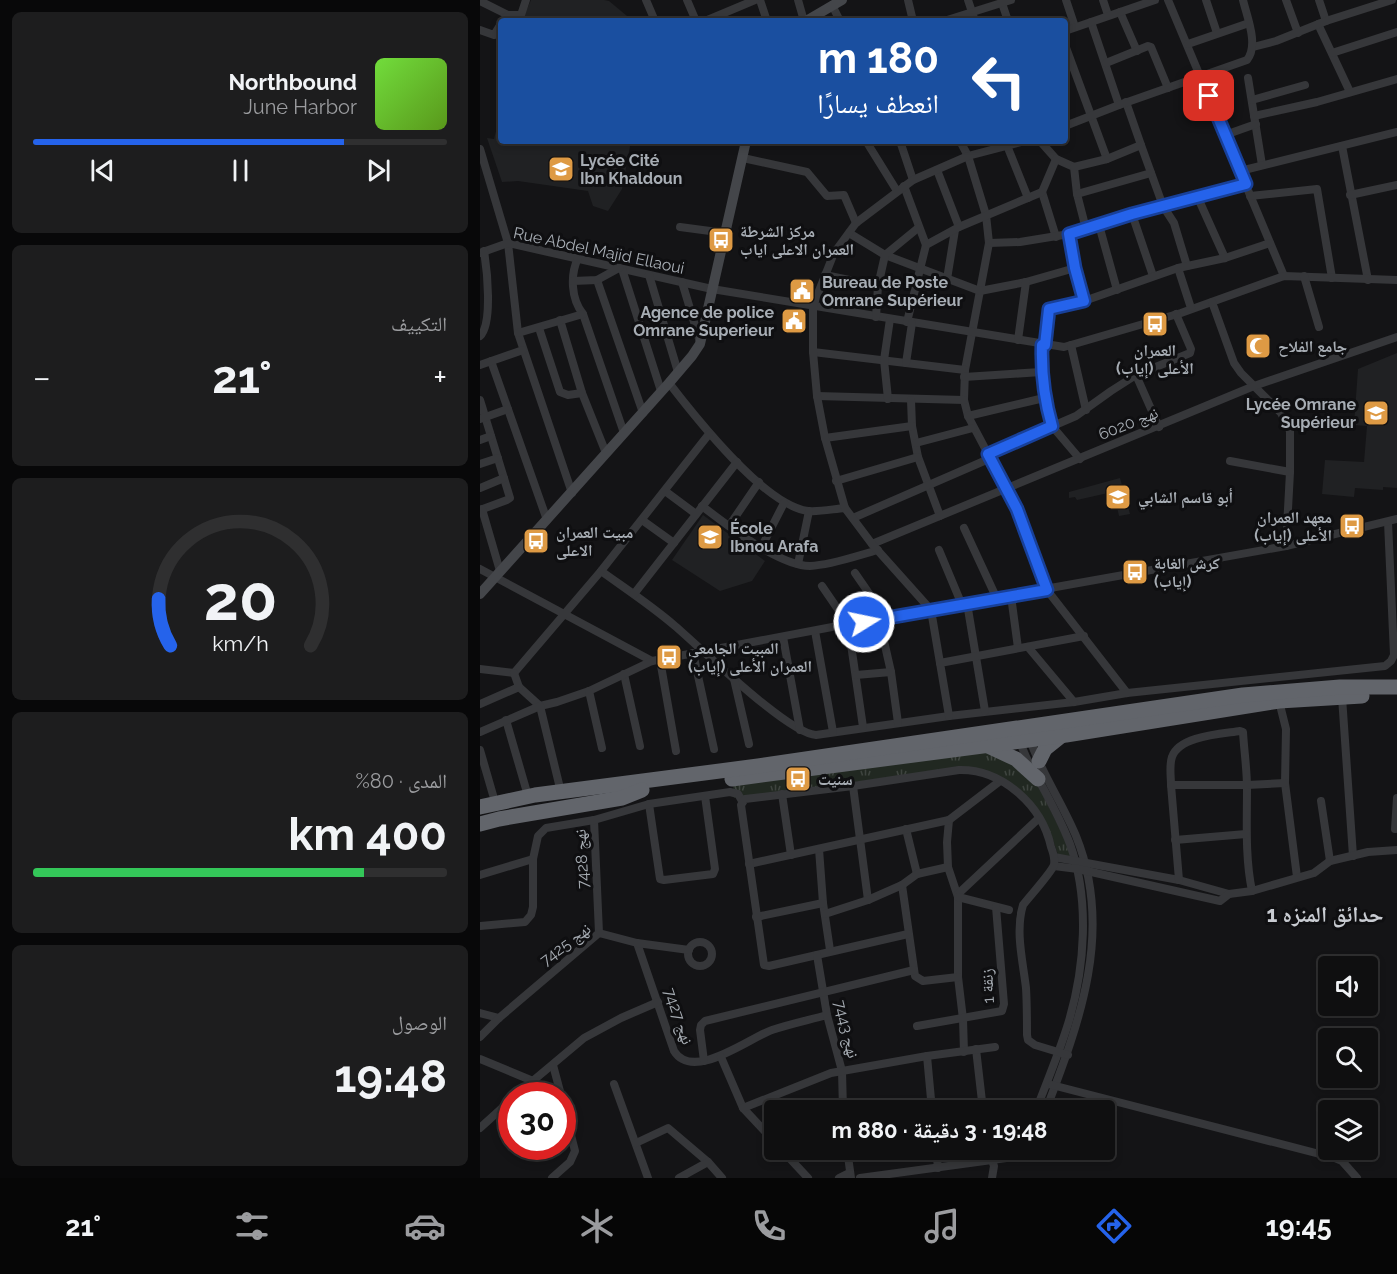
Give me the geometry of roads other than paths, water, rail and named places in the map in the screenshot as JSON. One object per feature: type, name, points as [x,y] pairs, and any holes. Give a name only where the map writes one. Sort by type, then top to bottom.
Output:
[{"type":"highway","points":[[480,824],[622,798],[644,791],[770,764],[1023,734],[1272,691],[1340,687],[1397,687]]},
{"type":"highway","points":[[487,797],[644,791],[988,746],[1023,734],[1066,735],[1279,701],[1377,696],[1397,698]]},
{"type":"highway","points":[[1039,761],[1049,744],[1066,735]]},
{"type":"highway","points":[[988,746],[1016,759],[1038,779]]},
{"type":"highway","points":[[480,815],[532,796],[559,783],[600,779],[644,791]]},
{"type":"highway","points":[[480,807],[532,796]]},
{"type":"street","points":[[510,18],[520,15],[526,0]]},
{"type":"street","points":[[654,18],[647,2],[657,0]]},
{"type":"street","points":[[687,0],[695,18]]},
{"type":"street","points":[[712,18],[755,0]]},
{"type":"street","points":[[760,0],[766,18]]},
{"type":"street","points":[[798,0],[804,18]]},
{"type":"street","points":[[908,0],[912,18]]},
{"type":"street","points":[[968,0],[973,17],[1011,0]]},
{"type":"street","points":[[1066,0],[1075,27]]},
{"type":"street","points":[[1102,0],[1108,15]]},
{"type":"street","points":[[1068,30],[1155,0]]},
{"type":"street","points":[[1168,0],[1284,276]]},
{"type":"street","points":[[1206,0],[1217,33]]},
{"type":"street","points":[[1068,125],[1247,60],[1253,46],[1243,0]]},
{"type":"street","points":[[1286,0],[1298,33]]},
{"type":"street","points":[[1319,0],[1322,22],[1332,52],[1350,92]]},
{"type":"street","points":[[1253,46],[1298,33],[1379,2],[1392,0]]},
{"type":"street","points":[[480,2],[494,4],[503,18]]},
{"type":"street","points":[[810,18],[837,2],[840,18]]},
{"type":"street","points":[[1002,3],[1007,18]]},
{"type":"street","points":[[1120,12],[1137,51]]},
{"type":"street","points":[[1091,22],[1163,206],[1174,224],[1191,308]]},
{"type":"street","points":[[1188,44],[1249,23]]},
{"type":"street","points":[[480,30],[494,36],[498,30]]},
{"type":"street","points":[[1332,52],[1397,32]]},
{"type":"street","points":[[1107,63],[1151,46],[1168,88]]},
{"type":"street","points":[[1069,69],[1107,159]]},
{"type":"street","points":[[1248,78],[1262,165]]},
{"type":"street","points":[[1226,135],[1255,120],[1397,79]]},
{"type":"street","points":[[1252,100],[1305,85]]},
{"type":"street","points":[[1240,171],[1397,132]]},
{"type":"street","points":[[480,594],[643,413],[700,344],[745,144]]},
{"type":"street","points":[[868,144],[900,188],[926,245],[919,268],[906,363]]},
{"type":"street","points":[[901,144],[913,180]]},
{"type":"street","points":[[962,144],[968,156],[986,215],[989,243],[965,374],[964,400],[968,416],[1017,509],[1047,590],[1127,693]]},
{"type":"street","points":[[949,716],[931,610],[875,547],[845,508],[825,438],[817,396],[813,352],[813,306],[834,253],[856,222],[913,180],[968,156],[1003,144]]},
{"type":"street","points":[[1006,144],[1028,198]]},
{"type":"street","points":[[1043,144],[1056,159],[1074,167],[1107,159],[1141,145]]},
{"type":"street","points":[[1342,146],[1368,280]]},
{"type":"street","points":[[480,149],[484,175],[508,243],[518,333],[572,493]]},
{"type":"street","points":[[743,158],[807,172],[827,196],[844,195],[856,222]]},
{"type":"street","points":[[1056,159],[1042,192],[1056,237]]},
{"type":"street","points":[[1074,167],[1077,194],[1086,230]]},
{"type":"street","points":[[937,170],[957,229],[947,279]]},
{"type":"street","points":[[1077,194],[1151,173]]},
{"type":"street","points":[[989,243],[1056,237],[1246,184]]},
{"type":"street","points":[[1350,195],[1397,185]]},
{"type":"street","points":[[1250,196],[1317,189],[1332,278]]},
{"type":"street","points":[[926,245],[986,215],[1042,192]]},
{"type":"street","points":[[1198,198],[1225,258]]},
{"type":"street","points":[[1132,214],[1153,276]]},
{"type":"street","points":[[1099,225],[1117,290]]},
{"type":"street","points":[[680,227],[725,233]]},
{"type":"street","points":[[876,317],[878,286],[885,255],[918,228]]},
{"type":"street","points":[[849,233],[885,255],[980,291],[1026,282],[1075,268]]},
{"type":"street","points":[[1069,234],[1084,301]]},
{"type":"street","name":"Rue Abdel Majid Ellaoui","points":[[482,252],[508,243],[712,289],[1064,347],[1176,314],[1284,276],[1397,280]]},
{"type":"street","points":[[1080,459],[1052,426],[1044,398],[1041,372],[1049,309],[1084,301],[1153,276],[1225,258],[1270,243]]},
{"type":"street","points":[[480,336],[486,326],[482,252]]},
{"type":"street","points":[[578,258],[573,273],[575,300],[624,433]]},
{"type":"street","points":[[573,281],[597,280],[620,268],[661,392]]},
{"type":"street","points":[[649,275],[678,372]]},
{"type":"street","points":[[825,275],[878,286]]},
{"type":"street","points":[[1304,276],[1319,327]]},
{"type":"street","points":[[597,280],[643,413]]},
{"type":"street","points":[[682,282],[700,344]]},
{"type":"street","points":[[1018,340],[1026,282]]},
{"type":"street","points":[[1212,302],[1231,358],[1241,373],[1281,413],[1290,432],[1286,546]]},
{"type":"street","points":[[518,333],[582,314]]},
{"type":"street","points":[[853,518],[930,485],[1086,410],[1136,375],[1191,351],[1176,314]]},
{"type":"street","points":[[888,399],[885,360],[890,319]]},
{"type":"street","points":[[560,320],[582,393],[606,453]]},
{"type":"street","points":[[538,328],[560,392],[568,395],[582,393]]},
{"type":"street","name":"نهج 6020","points":[[798,564],[819,565],[875,547],[940,516],[1254,386],[1397,337]]},
{"type":"street","points":[[1071,345],[1086,410]]},
{"type":"street","points":[[480,365],[523,350]]},
{"type":"street","points":[[813,352],[906,363],[965,374],[1041,372]]},
{"type":"street","points":[[491,361],[547,520]]},
{"type":"street","points":[[1136,375],[1159,427]]},
{"type":"street","points":[[669,383],[709,434],[784,503],[808,511],[845,508]]},
{"type":"street","points":[[817,396],[964,400]]},
{"type":"street","points":[[968,416],[1044,398]]},
{"type":"street","points":[[480,400],[483,418],[510,495],[509,499],[481,509],[498,574]]},
{"type":"street","points":[[911,400],[912,426],[918,457],[940,516]]},
{"type":"street","points":[[483,418],[508,409]]},
{"type":"street","points":[[825,438],[912,426]]},
{"type":"street","points":[[916,443],[973,428]]},
{"type":"street","points":[[514,673],[601,571],[709,434]]},
{"type":"street","points":[[480,440],[491,436]]},
{"type":"street","points":[[837,481],[918,457]]},
{"type":"street","points":[[480,464],[498,458]]},
{"type":"street","points":[[1230,461],[1290,472]]},
{"type":"street","points":[[634,594],[737,462]]},
{"type":"street","points":[[480,488],[504,478]]},
{"type":"street","points":[[729,526],[759,482]]},
{"type":"street","points":[[665,491],[696,514]]},
{"type":"street","points":[[761,548],[784,503]]},
{"type":"street","points":[[702,506],[761,548],[798,564],[808,511]]},
{"type":"street","points":[[642,520],[674,543]]},
{"type":"street","points":[[480,732],[540,706],[589,691],[656,660],[703,650],[1286,546],[1393,521],[1394,655],[1385,666],[1127,693],[1074,702],[985,711],[811,734],[800,730],[734,679],[703,650],[634,594],[601,571]]},
{"type":"street","points":[[964,528],[997,598]]},
{"type":"street","points":[[939,550],[965,604],[985,711]]},
{"type":"street","points":[[480,569],[498,574],[565,613],[656,660]]},
{"type":"street","points":[[855,573],[883,618],[898,723]]},
{"type":"street","points":[[822,586],[848,624],[863,727]]},
{"type":"street","points":[[1011,596],[1018,648]]},
{"type":"street","points":[[815,631],[833,732]]},
{"type":"street","points":[[940,663],[1084,636]]},
{"type":"street","points":[[783,637],[800,730]]},
{"type":"street","points":[[1028,647],[1074,702]]},
{"type":"street","points":[[693,653],[714,749]]},
{"type":"street","points":[[656,660],[676,751]]},
{"type":"street","points":[[480,669],[514,673]]},
{"type":"street","points":[[856,675],[891,672]]},
{"type":"street","points":[[514,673],[519,687],[540,706],[559,783]]},
{"type":"street","points":[[624,674],[640,746]]},
{"type":"street","points":[[734,679],[749,744]]},
{"type":"street","points":[[480,704],[519,687]]},
{"type":"street","points":[[589,691],[602,748]]},
{"type":"street","points":[[1342,697],[1353,856]]},
{"type":"street","points":[[1279,701],[1287,740],[1285,783],[1297,878]]},
{"type":"street","points":[[506,720],[532,796]]},
{"type":"street","points":[[1179,880],[1171,785],[1173,754],[1189,740],[1240,730],[1243,732],[1247,786],[1246,834],[1252,891]]},
{"type":"street","points":[[1023,734],[1071,826],[1081,866],[1083,924],[1081,958],[1063,1053],[1048,1100]]},
{"type":"street","points":[[1023,734],[1038,779],[1081,866]]},
{"type":"street","points":[[480,750],[487,797]]},
{"type":"street","points":[[742,801],[959,770],[978,771],[1000,781],[1021,796],[1039,818],[1049,836],[1054,861],[1023,905],[1020,932],[1028,1040],[1063,1053]]},
{"type":"street","points":[[749,864],[949,820],[1000,781]]},
{"type":"street","points":[[1171,785],[1247,786],[1285,783]]},
{"type":"street","points":[[853,786],[868,900]]},
{"type":"street","points":[[644,791],[660,879],[664,880],[713,873],[715,869],[705,796]]},
{"type":"street","points":[[480,926],[525,922],[531,915],[534,886],[533,859],[538,836],[546,828],[594,820],[644,791],[705,796],[735,792],[742,801],[764,965],[769,966],[908,934]]},
{"type":"street","points":[[782,794],[791,855]]},
{"type":"street","points":[[1395,829],[1397,798]]},
{"type":"street","points":[[1321,801],[1330,861]]},
{"type":"street","points":[[958,896],[1039,818]]},
{"type":"street","name":"نهج 7428","points":[[594,820],[599,933]]},
{"type":"street","points":[[949,820],[948,867],[958,896],[958,977],[964,1052]]},
{"type":"street","points":[[906,829],[917,874]]},
{"type":"street","points":[[1175,840],[1246,834]]},
{"type":"street","points":[[819,849],[823,903],[831,950]]},
{"type":"street","points":[[1054,861],[1179,880],[1229,894],[1252,891],[1314,873],[1330,861],[1384,850],[1397,850]]},
{"type":"street","points":[[480,875],[533,859]]},
{"type":"street","points":[[1081,866],[1220,901],[1229,894]]},
{"type":"street","points":[[825,914],[868,900],[902,885],[917,874],[948,867]]},
{"type":"street","points":[[902,885],[917,979],[923,981],[958,977]]},
{"type":"street","points":[[958,896],[1009,910]]},
{"type":"street","points":[[756,917],[823,903]]},
{"type":"street","name":"زنقة 1","points":[[917,1026],[1000,1013],[1003,1009],[996,907]]},
{"type":"street","name":"نهج 7425","points":[[480,1037],[499,1018],[599,933],[637,943],[688,950]]},
{"type":"street","name":"نهج 7427","points":[[637,943],[677,1056],[689,1062],[721,1057],[772,1030],[827,1015]]},
{"type":"street","name":"نهج 7443","points":[[817,955],[827,1015],[842,1071],[843,1100]]},
{"type":"street","points":[[704,1061],[700,1030],[701,1024],[705,1021],[914,970]]},
{"type":"street","points":[[480,1059],[533,1081],[584,1038],[658,1002]]},
{"type":"street","points":[[480,1013],[499,1018]]},
{"type":"street","points":[[743,1107],[831,1073],[995,1047]]},
{"type":"street","points":[[976,1049],[982,1100]]},
{"type":"street","points":[[927,1056],[931,1100]]},
{"type":"street","points":[[721,1057],[743,1107],[764,1130]]},
{"type":"street","points":[[553,1065],[558,1082]]},
{"type":"street","points":[[614,1084],[648,1178]]},
{"type":"street","points":[[1042,1100],[1051,1085]]},
{"type":"street","points":[[1051,1085],[1335,1158],[1342,1161],[1354,1177]]},
{"type":"street","points":[[480,1128],[498,1112]]},
{"type":"street","points":[[636,1143],[668,1128],[708,1162],[722,1178]]},
{"type":"street","points":[[552,1178],[571,1160]]},
{"type":"street","points":[[791,1160],[808,1178]]},
{"type":"street","points":[[839,1178],[850,1175],[848,1160]]},
{"type":"street","points":[[937,1160],[938,1168]]},
{"type":"street","points":[[860,1178],[998,1160]]},
{"type":"street","points":[[679,1178],[708,1162]]},
{"type":"street","points":[[992,1162],[994,1166],[992,1178]]},
{"type":"place","name":"Lycée Cité Ibn Khaldoun","points":[[561,169]]},
{"type":"place","name":"مركز الشرطة العمران الاعلى اياب","points":[[721,240]]},
{"type":"place","name":"Bureau de Poste Omrane Supérieur","points":[[802,291]]},
{"type":"place","name":"Agence de police Omrane Superieur","points":[[794,321]]},
{"type":"place","name":"العمران الأعلى (إياب)","points":[[1155,324]]},
{"type":"place","name":"جامع الفلاح","points":[[1258,346]]},
{"type":"place","name":"Lycée Omrane Supérieur","points":[[1376,413]]},
{"type":"place","name":"أبو قاسم الشابي","points":[[1118,497]]},
{"type":"place","name":"معهد العمران الأعلى (إياب)","points":[[1352,526]]},
{"type":"place","name":"École Ibnou Arafa","points":[[710,537]]},
{"type":"place","name":"مبيت العمران الاعلى","points":[[536,541]]},
{"type":"place","name":"كرش الغابة (إياب)","points":[[1135,572]]},
{"type":"place","name":"المبيت الجامعي العمران الأعلى (إياب)","points":[[669,657]]},
{"type":"place","name":"سنيت","points":[[798,779]]},
{"type":"district","name":"حدائق المنزه 1","points":[[1325,914]]}]
